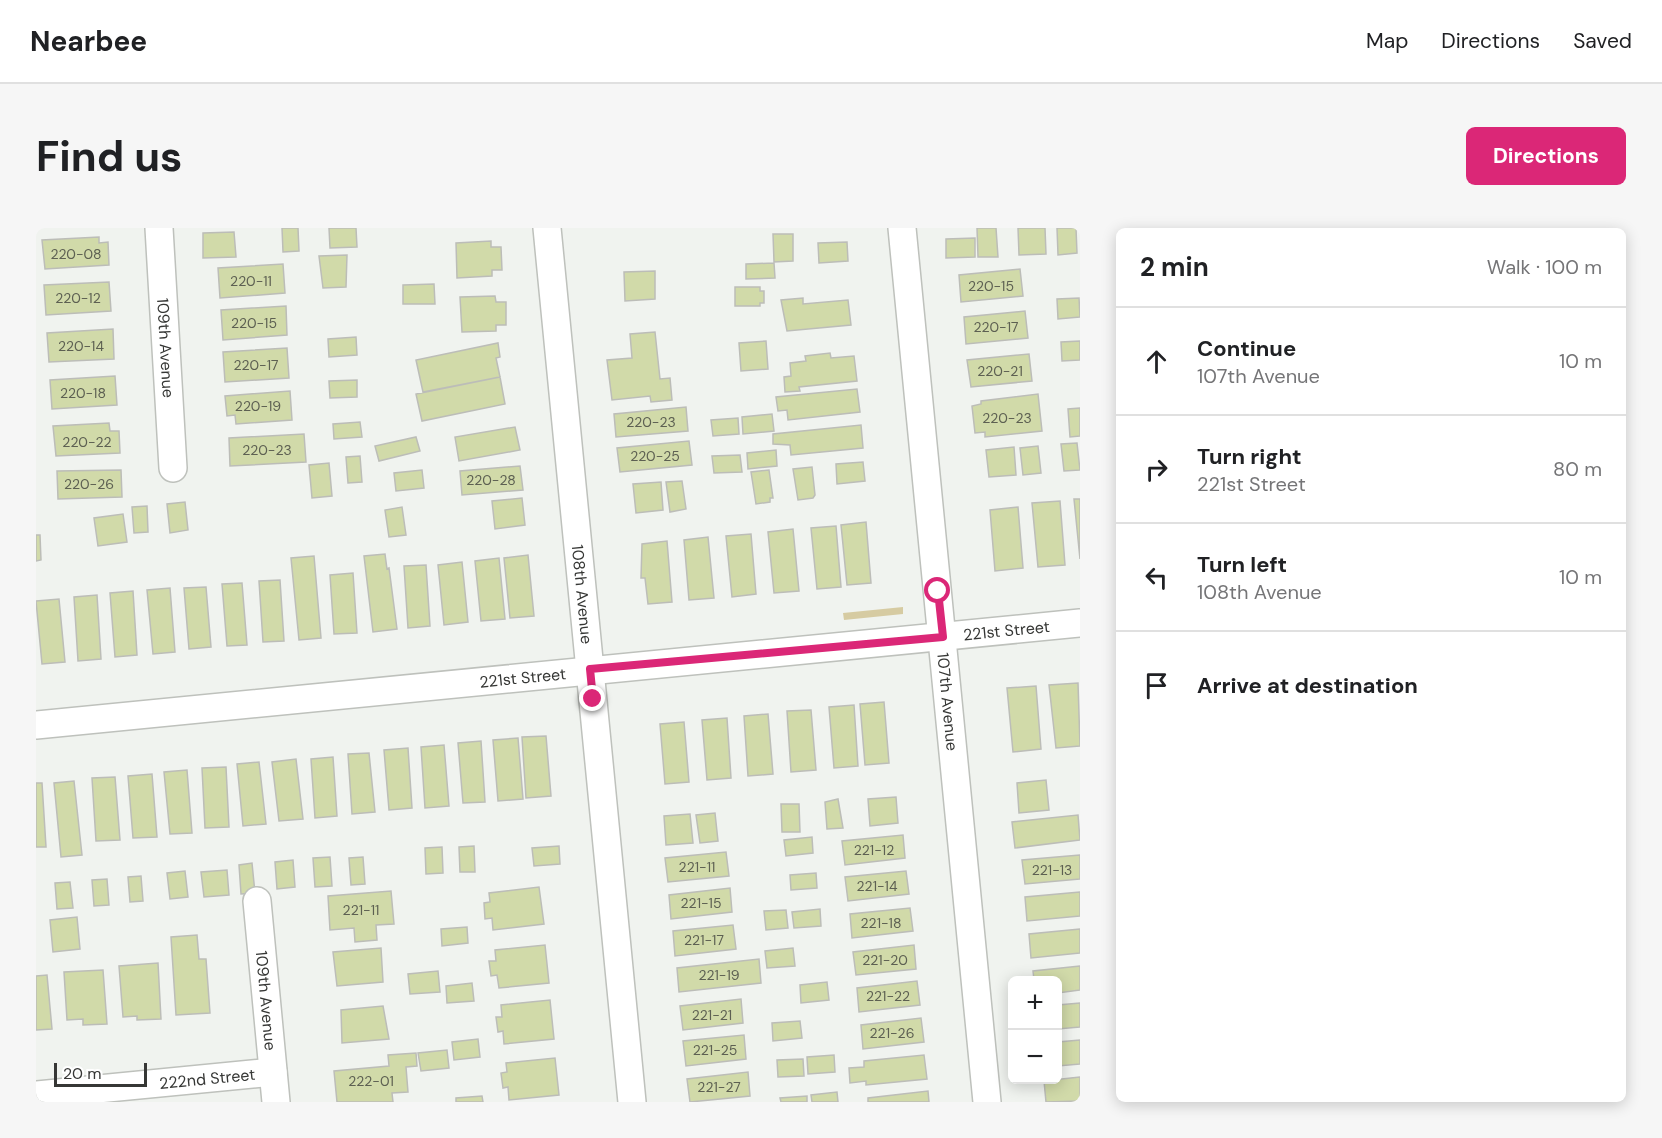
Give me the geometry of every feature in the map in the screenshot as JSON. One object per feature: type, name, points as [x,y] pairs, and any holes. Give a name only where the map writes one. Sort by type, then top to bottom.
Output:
[{"type":"street","name":"109th Avenue","points":[[159,228],[173,468]]},
{"type":"street","name":"108th Avenue","points":[[547,228],[632,1102]]},
{"type":"street","name":"107th Avenue","points":[[902,228],[987,1102]]},
{"type":"street","name":"221st Street","points":[[36,725],[590,669],[1080,623]]},
{"type":"street","name":"109th Avenue","points":[[257,901],[276,1102]]},
{"type":"street","name":"222nd Street","points":[[36,1095],[273,1072]]},
{"type":"shaded area","points":[[903,607],[903,614],[844,620],[843,613]]},
{"type":"building","points":[[282,228],[298,228],[299,251],[283,252]]},
{"type":"building","points":[[329,228],[356,228],[357,247],[330,248]]},
{"type":"building","points":[[977,228],[996,228],[998,257],[978,257]]},
{"type":"building","points":[[1018,228],[1045,228],[1046,254],[1019,255]]},
{"type":"building","points":[[1057,228],[1076,228],[1077,253],[1058,255]]},
{"type":"building","points":[[234,232],[236,257],[203,258],[203,233]]},
{"type":"building","points":[[773,234],[793,234],[793,261],[774,262]]},
{"type":"building","points":[[99,237],[99,243],[108,242],[109,265],[45,269],[42,240]]},
{"type":"building","points":[[975,238],[975,257],[946,258],[946,239]]},
{"type":"building","points":[[491,241],[491,247],[501,247],[502,270],[492,270],[492,276],[457,278],[456,243]]},
{"type":"building","points":[[847,242],[848,261],[819,263],[818,243]]},
{"type":"building","points":[[347,255],[346,287],[323,288],[319,256]]},
{"type":"building","points":[[774,263],[775,278],[746,279],[746,264]]},
{"type":"building","points":[[283,264],[285,293],[220,298],[218,268]]},
{"type":"building","points":[[1020,269],[1023,296],[961,302],[959,275]]},
{"type":"building","points":[[655,271],[655,299],[625,301],[624,272]]},
{"type":"building","points":[[109,282],[111,311],[46,315],[44,285]]},
{"type":"building","points":[[434,284],[435,304],[403,304],[403,285]]},
{"type":"building","points":[[735,287],[760,287],[760,291],[764,291],[764,303],[760,303],[760,306],[735,306]]},
{"type":"building","points":[[495,296],[496,302],[506,302],[506,325],[496,325],[496,331],[462,332],[460,297]]},
{"type":"building","points":[[803,298],[803,304],[848,300],[851,325],[787,331],[781,300]]},
{"type":"building","points":[[1079,298],[1080,317],[1058,319],[1057,299]]},
{"type":"building","points":[[286,306],[287,335],[223,340],[221,310]]},
{"type":"building","points":[[1025,311],[1028,338],[966,344],[964,317]]},
{"type":"building","points":[[113,329],[114,359],[49,362],[47,333]]},
{"type":"building","points":[[655,332],[660,379],[670,378],[672,400],[651,402],[650,396],[612,400],[607,360],[632,358],[630,334]]},
{"type":"building","points":[[356,337],[357,355],[329,357],[328,339]]},
{"type":"building","points":[[766,341],[768,369],[741,371],[739,343]]},
{"type":"building","points":[[1080,341],[1080,360],[1062,361],[1061,342]]},
{"type":"building","points":[[498,343],[500,357],[496,358],[500,377],[423,392],[416,360]]},
{"type":"building","points":[[287,348],[289,378],[225,382],[223,352]]},
{"type":"building","points":[[830,353],[831,358],[854,356],[857,381],[799,387],[800,391],[785,392],[784,377],[791,376],[790,363],[806,361],[805,356]]},
{"type":"building","points":[[1029,354],[1032,381],[971,387],[967,360]]},
{"type":"building","points":[[115,376],[117,405],[52,409],[50,380]]},
{"type":"building","points":[[500,377],[505,404],[422,421],[416,394]]},
{"type":"building","points":[[357,380],[357,397],[330,398],[329,381]]},
{"type":"building","points":[[857,389],[860,412],[788,420],[787,410],[778,411],[776,397]]},
{"type":"building","points":[[290,391],[292,420],[236,424],[235,415],[227,416],[225,396]]},
{"type":"building","points":[[1038,394],[1042,431],[985,437],[985,432],[975,433],[972,406],[981,404],[981,401]]},
{"type":"building","points":[[686,407],[688,431],[616,437],[614,414]]},
{"type":"building","points":[[1080,408],[1080,436],[1070,437],[1068,409]]},
{"type":"building","points":[[772,414],[774,431],[743,434],[742,417]]},
{"type":"building","points":[[738,418],[739,434],[713,436],[711,420]]},
{"type":"building","points":[[360,422],[362,437],[334,439],[333,424]]},
{"type":"building","points":[[109,423],[110,431],[119,431],[120,453],[56,456],[53,426]]},
{"type":"building","points":[[861,425],[863,448],[791,455],[790,445],[773,444],[773,434]]},
{"type":"building","points":[[515,427],[520,450],[459,461],[455,437]]},
{"type":"building","points":[[304,434],[306,462],[230,466],[229,438]]},
{"type":"building","points":[[416,437],[420,451],[379,461],[375,446]]},
{"type":"building","points":[[689,441],[692,465],[620,472],[617,448]]},
{"type":"building","points":[[1077,443],[1080,470],[1064,471],[1061,444]]},
{"type":"building","points":[[1038,446],[1041,473],[1023,475],[1020,448]]},
{"type":"building","points":[[1014,447],[1016,475],[989,477],[986,450]]},
{"type":"building","points":[[776,450],[777,466],[748,469],[747,453]]},
{"type":"building","points":[[740,455],[742,472],[714,473],[712,456]]},
{"type":"building","points":[[360,456],[362,482],[348,483],[346,457]]},
{"type":"building","points":[[863,462],[865,481],[837,484],[836,464]]},
{"type":"building","points":[[329,463],[332,496],[312,498],[309,465]]},
{"type":"building","points":[[520,466],[523,490],[462,495],[460,471]]},
{"type":"building","points":[[812,467],[815,495],[813,498],[798,500],[793,469]]},
{"type":"building","points":[[121,470],[122,497],[58,499],[57,471]]},
{"type":"building","points":[[422,470],[424,488],[396,491],[394,473]]},
{"type":"building","points":[[769,470],[773,498],[770,498],[770,502],[756,504],[751,472]]},
{"type":"building","points":[[682,481],[686,509],[670,512],[666,482]]},
{"type":"building","points":[[661,482],[663,510],[636,513],[633,484]]},
{"type":"building","points":[[522,498],[525,525],[495,529],[492,501]]},
{"type":"building","points":[[1074,499],[1080,499],[1080,559]]},
{"type":"building","points":[[1060,501],[1065,565],[1038,567],[1032,503]]},
{"type":"building","points":[[185,502],[188,530],[170,533],[167,504]]},
{"type":"building","points":[[147,506],[148,532],[134,533],[132,507]]},
{"type":"building","points":[[402,507],[406,535],[389,537],[385,510]]},
{"type":"building","points":[[1018,507],[1023,568],[995,571],[990,510]]},
{"type":"building","points":[[123,514],[127,542],[98,546],[94,518]]},
{"type":"building","points":[[866,522],[871,583],[847,585],[841,525]]},
{"type":"building","points":[[836,526],[841,587],[817,589],[811,528]]},
{"type":"building","points":[[793,529],[799,591],[774,593],[768,532]]},
{"type":"building","points":[[751,534],[756,594],[732,597],[726,536]]},
{"type":"building","points":[[36,535],[40,535],[41,560],[36,561]]},
{"type":"building","points":[[708,537],[714,598],[689,600],[684,540]]},
{"type":"building","points":[[667,541],[672,602],[648,604],[645,578],[641,578],[642,544]]},
{"type":"building","points":[[385,554],[397,629],[373,632],[364,556]]},
{"type":"building","points":[[528,555],[534,616],[510,618],[504,558]]},
{"type":"building","points":[[314,556],[321,638],[299,640],[291,558]]},
{"type":"building","points":[[499,558],[505,619],[481,621],[475,561]]},
{"type":"building","points":[[462,562],[468,622],[444,625],[438,565]]},
{"type":"building","points":[[426,565],[430,626],[408,628],[404,566]]},
{"type":"building","points":[[353,573],[357,633],[334,634],[330,575]]},
{"type":"building","points":[[280,580],[284,641],[263,642],[259,581]]},
{"type":"building","points":[[242,583],[247,645],[227,646],[222,584]]},
{"type":"building","points":[[206,587],[211,647],[189,649],[184,588]]},
{"type":"building","points":[[170,588],[175,652],[153,654],[147,590]]},
{"type":"building","points":[[133,591],[137,655],[115,657],[110,593]]},
{"type":"building","points":[[97,595],[101,659],[78,661],[74,597]]},
{"type":"building","points":[[59,599],[65,662],[42,664],[36,601]]},
{"type":"building","points":[[1078,683],[1080,746],[1056,748],[1049,685]]},
{"type":"building","points":[[1036,686],[1041,749],[1013,752],[1007,688]]},
{"type":"building","points":[[884,702],[889,763],[865,765],[860,704]]},
{"type":"building","points":[[854,705],[858,766],[834,768],[829,707]]},
{"type":"building","points":[[811,710],[816,770],[791,772],[787,711]]},
{"type":"building","points":[[768,714],[773,774],[748,776],[744,716]]},
{"type":"building","points":[[727,718],[731,778],[707,780],[702,720]]},
{"type":"building","points":[[684,722],[689,782],[665,784],[660,724]]},
{"type":"building","points":[[546,736],[551,796],[526,798],[522,737]]},
{"type":"building","points":[[518,738],[523,799],[498,801],[493,740]]},
{"type":"building","points":[[481,741],[485,802],[463,803],[458,743]]},
{"type":"building","points":[[444,745],[449,806],[425,808],[421,747]]},
{"type":"building","points":[[408,748],[412,808],[389,810],[384,750]]},
{"type":"building","points":[[369,753],[375,812],[352,814],[348,754]]},
{"type":"building","points":[[333,757],[337,816],[315,818],[311,759]]},
{"type":"building","points":[[296,759],[303,819],[279,821],[272,762]]},
{"type":"building","points":[[259,762],[266,824],[243,826],[237,764]]},
{"type":"building","points":[[226,767],[229,827],[205,828],[202,768]]},
{"type":"building","points":[[187,770],[192,833],[170,834],[164,772]]},
{"type":"building","points":[[152,774],[157,837],[133,838],[128,776]]},
{"type":"building","points":[[115,777],[120,840],[96,841],[92,778]]},
{"type":"building","points":[[1046,780],[1049,810],[1019,813],[1017,783]]},
{"type":"building","points":[[74,781],[82,855],[61,857],[54,783]]},
{"type":"building","points":[[36,783],[42,783],[46,847],[36,847]]},
{"type":"building","points":[[896,797],[898,823],[870,826],[868,799]]},
{"type":"building","points":[[838,799],[843,828],[827,829],[825,802]]},
{"type":"building","points":[[781,804],[799,804],[800,832],[782,832]]},
{"type":"building","points":[[715,813],[718,841],[700,843],[696,815]]},
{"type":"building","points":[[690,814],[693,843],[666,845],[664,816]]},
{"type":"building","points":[[1078,815],[1080,840],[1015,848],[1012,822]]},
{"type":"building","points":[[903,835],[905,858],[845,865],[842,841]]},
{"type":"building","points":[[812,837],[813,853],[786,856],[784,840]]},
{"type":"building","points":[[474,846],[475,872],[460,872],[459,847]]},
{"type":"building","points":[[559,846],[560,864],[534,866],[532,848]]},
{"type":"building","points":[[442,847],[443,873],[426,874],[425,848]]},
{"type":"building","points":[[726,852],[729,876],[668,882],[665,858]]},
{"type":"building","points":[[1080,855],[1080,879],[1025,884],[1022,860]]},
{"type":"building","points":[[330,857],[332,886],[315,887],[313,858]]},
{"type":"building","points":[[363,857],[365,884],[351,885],[349,858]]},
{"type":"building","points":[[293,860],[295,887],[277,889],[275,862]]},
{"type":"building","points":[[252,863],[255,893],[241,894],[239,865]]},
{"type":"building","points":[[227,870],[229,895],[204,897],[201,872]]},
{"type":"building","points":[[185,871],[188,897],[170,899],[167,873]]},
{"type":"building","points":[[906,871],[909,894],[848,901],[845,877]]},
{"type":"building","points":[[816,873],[817,888],[791,890],[790,875]]},
{"type":"building","points":[[141,876],[143,901],[130,902],[128,877]]},
{"type":"building","points":[[107,879],[109,905],[94,906],[92,880]]},
{"type":"building","points":[[70,882],[73,908],[57,909],[55,883]]},
{"type":"building","points":[[539,887],[544,924],[493,930],[492,918],[485,919],[484,903],[490,902],[489,893]]},
{"type":"building","points":[[730,888],[732,912],[671,919],[669,895]]},
{"type":"building","points":[[391,891],[394,924],[376,925],[377,940],[355,942],[354,928],[330,930],[328,896]]},
{"type":"building","points":[[1080,892],[1080,916],[1027,921],[1025,897]]},
{"type":"building","points":[[910,908],[913,931],[852,938],[850,914]]},
{"type":"building","points":[[820,909],[821,926],[794,928],[792,912]]},
{"type":"building","points":[[786,910],[788,928],[766,930],[764,911]]},
{"type":"building","points":[[77,917],[80,949],[53,952],[50,920]]},
{"type":"building","points":[[733,925],[736,949],[675,956],[673,931]]},
{"type":"building","points":[[467,927],[468,943],[442,946],[441,929]]},
{"type":"building","points":[[1080,929],[1080,953],[1031,958],[1029,934]]},
{"type":"building","points":[[197,935],[199,959],[206,959],[210,1013],[176,1015],[171,937]]},
{"type":"building","points":[[545,945],[549,983],[499,988],[497,975],[491,976],[489,961],[496,961],[495,950]]},
{"type":"building","points":[[914,945],[916,969],[856,975],[853,952]]},
{"type":"building","points":[[381,948],[383,982],[337,986],[333,952]]},
{"type":"building","points":[[793,948],[795,966],[767,968],[765,951]]},
{"type":"building","points":[[759,959],[761,983],[679,992],[677,968]]},
{"type":"building","points":[[158,963],[161,1019],[137,1020],[137,1016],[123,1017],[119,966]]},
{"type":"building","points":[[1080,966],[1080,990],[1062,992],[1062,976],[1034,976],[1033,971]]},
{"type":"building","points":[[103,970],[107,1024],[83,1025],[83,1019],[67,1020],[64,972]]},
{"type":"building","points":[[438,971],[440,992],[410,994],[408,974]]},
{"type":"building","points":[[47,975],[52,1029],[36,1030],[36,976]]},
{"type":"building","points":[[917,981],[920,1005],[859,1012],[857,988]]},
{"type":"building","points":[[827,982],[829,1000],[801,1003],[800,985]]},
{"type":"building","points":[[472,983],[474,1001],[447,1003],[446,986]]},
{"type":"building","points":[[741,999],[743,1023],[683,1030],[680,1006]]},
{"type":"building","points":[[550,1000],[554,1039],[504,1044],[503,1031],[498,1032],[496,1017],[502,1017],[501,1005]]},
{"type":"building","points":[[1080,1003],[1080,1027],[1062,1029],[1062,1005]]},
{"type":"building","points":[[383,1006],[389,1039],[342,1043],[341,1010]]},
{"type":"building","points":[[921,1018],[924,1042],[863,1049],[861,1025]]},
{"type":"building","points":[[800,1021],[802,1038],[773,1041],[772,1023]]},
{"type":"building","points":[[744,1035],[746,1059],[686,1066],[683,1041]]},
{"type":"building","points":[[478,1039],[480,1057],[454,1060],[452,1042]]},
{"type":"building","points":[[1080,1040],[1080,1064],[1062,1066],[1062,1042]]},
{"type":"building","points":[[447,1050],[449,1068],[421,1071],[418,1053]]},
{"type":"building","points":[[416,1053],[417,1066],[406,1067],[408,1092],[392,1093],[393,1102],[337,1102],[334,1071],[389,1066],[388,1055]]},
{"type":"building","points":[[834,1055],[835,1072],[808,1074],[807,1057]]},
{"type":"building","points":[[924,1055],[927,1079],[866,1085],[866,1081],[850,1083],[849,1068],[864,1067],[864,1061]]},
{"type":"building","points":[[555,1058],[559,1095],[509,1100],[508,1087],[503,1088],[501,1073],[507,1072],[506,1063]]},
{"type":"building","points":[[803,1059],[804,1076],[778,1077],[777,1060]]},
{"type":"building","points":[[748,1072],[750,1096],[690,1102],[687,1079]]},
{"type":"building","points":[[1080,1077],[1080,1101],[1046,1102],[1044,1084],[1062,1084],[1062,1079]]},
{"type":"building","points":[[928,1091],[929,1102],[868,1102],[868,1098]]},
{"type":"building","points":[[837,1092],[838,1102],[812,1102],[811,1095]]},
{"type":"building","points":[[482,1096],[483,1102],[456,1102],[456,1098]]},
{"type":"building","points":[[807,1096],[807,1102],[781,1102],[780,1098]]},
{"type":"route","points":[[593,699],[590,669],[943,637],[938,591]]}]
